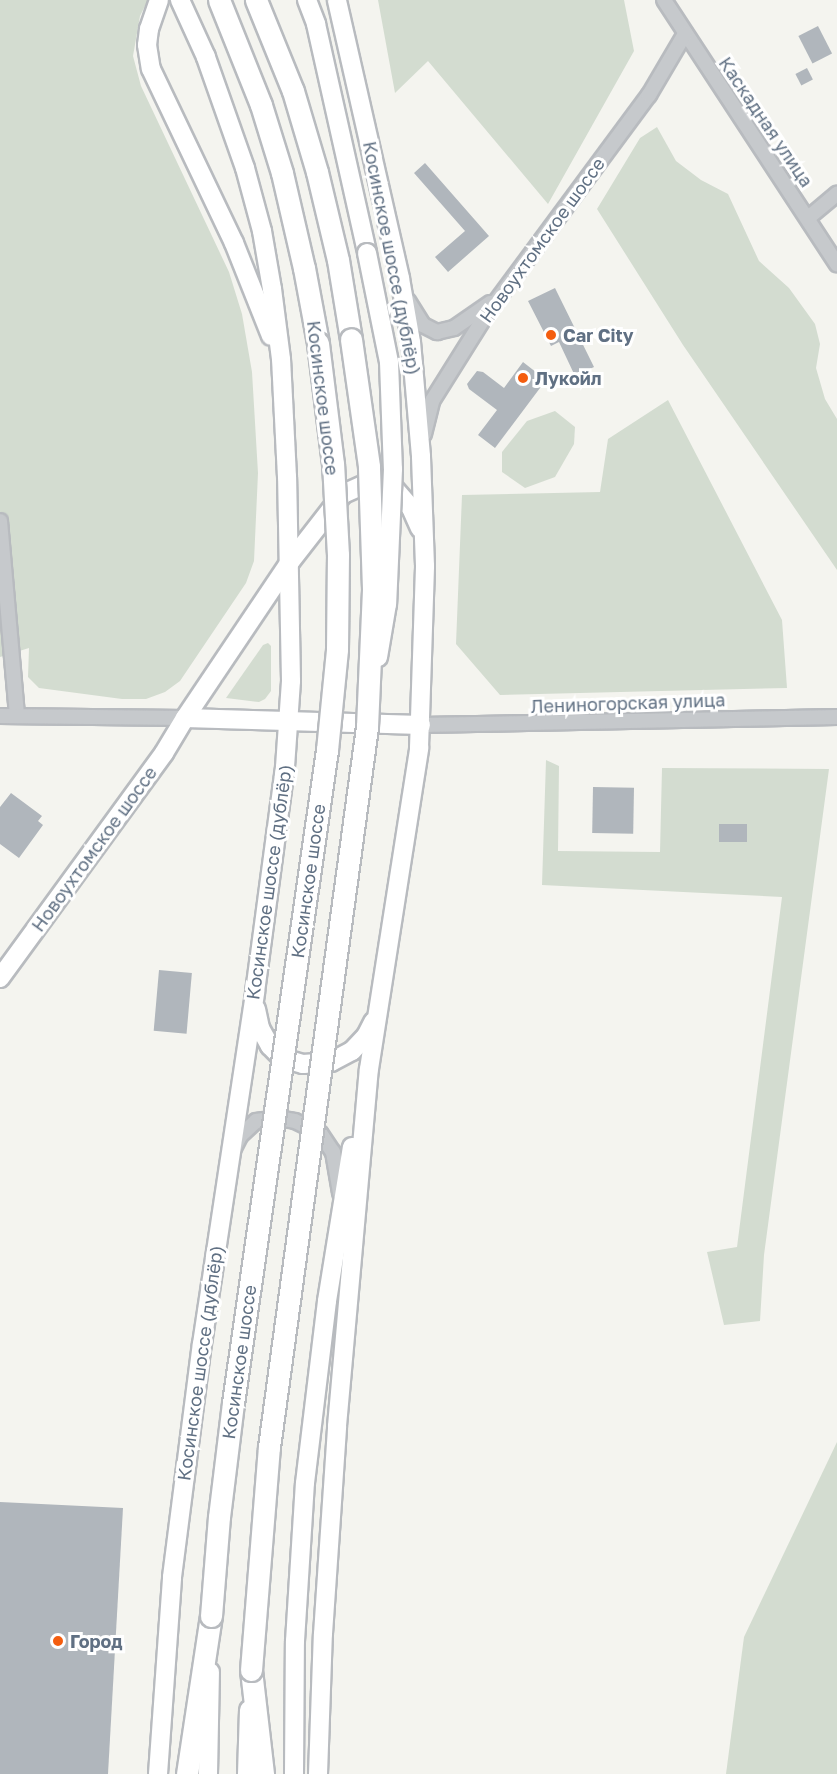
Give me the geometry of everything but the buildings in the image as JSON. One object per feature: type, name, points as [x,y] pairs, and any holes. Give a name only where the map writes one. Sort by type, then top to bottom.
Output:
[{"type":"highway","name":"Косинское шоссе","points":[[211,1616],[233,1403],[327,750],[337,649],[338,555],[333,464],[318,343],[304,268],[282,173],[261,105],[219,0]]},
{"type":"highway","name":"Косинское шоссе","points":[[251,1670],[270,1446],[366,727],[373,589],[369,466],[338,260],[317,172],[293,91],[256,0]]},
{"type":"highway","points":[[187,1774],[211,1616]]},
{"type":"highway","points":[[251,1670],[263,1774]]},
{"type":"main road","points":[[159,0],[149,29],[147,45],[151,69],[234,243],[281,363]]},
{"type":"main road","name":"Косинское шоссе (дублёр)","points":[[158,1774],[172,1577],[229,1158],[255,992],[285,767],[289,719],[290,562],[281,363],[273,289],[262,231],[245,168],[206,57],[180,0]]},
{"type":"main road","points":[[307,0],[316,24],[389,362],[393,469],[387,604],[366,727]]},
{"type":"main road","name":"Косинское шоссе (дублёр)","points":[[318,1774],[323,1634],[337,1426],[369,1069],[413,792],[421,725],[424,538],[421,456],[411,342],[400,278],[337,0]]},
{"type":"main road","name":"Новоухтомское шоссе","points":[[0,978],[165,753],[185,718],[290,562],[343,494],[370,482],[392,486],[411,508],[424,538]]},
{"type":"main road","points":[[185,718],[289,719],[421,725]]},
{"type":"main road","points":[[255,992],[260,1028],[270,1046],[282,1058],[303,1064],[331,1062],[352,1051],[366,1036],[376,1014]]},
{"type":"main road","points":[[294,1774],[295,1641],[305,1483],[340,1204],[369,1069]]},
{"type":"main road","name":"Косинское шоссе","points":[[208,1774],[211,1616]]},
{"type":"main road","name":"Косинское шоссе","points":[[247,1774],[251,1670]]},
{"type":"street","name":"Каскадная улица","points":[[664,0],[837,264]]},
{"type":"street","name":"Новоухтомское шоссе","points":[[421,456],[432,400],[499,296],[649,95],[685,34]]},
{"type":"street","points":[[808,218],[837,194]]},
{"type":"street","points":[[400,278],[415,316],[423,325],[437,332],[459,325],[499,296]]},
{"type":"street","points":[[0,521],[17,715]]},
{"type":"street","points":[[0,716],[185,718]]},
{"type":"street","name":"Лениногорская улица","points":[[421,725],[837,717]]},
{"type":"street","points":[[229,1158],[240,1136],[256,1121],[277,1118],[295,1120],[320,1133],[333,1152],[338,1174],[340,1204]]},
{"type":"shaded area","points":[[0,0],[148,0],[140,16],[133,56],[141,86],[229,272],[242,314],[252,372],[258,473],[254,561],[246,583],[180,681],[165,692],[146,699],[122,699],[39,688],[28,677],[29,648],[0,657]]},
{"type":"shaded area","points":[[378,0],[624,0],[634,51],[548,204],[428,61],[395,93]]},
{"type":"shaded area","points":[[657,127],[676,161],[701,180],[728,194],[759,261],[789,288],[815,324],[820,344],[816,368],[825,399],[837,419],[837,570],[683,345],[597,209],[640,138]]},
{"type":"shaded area","points":[[668,400],[782,620],[787,688],[500,695],[456,644],[462,495],[600,492],[608,439]]},
{"type":"shaded area","points":[[555,411],[575,427],[574,444],[555,477],[525,488],[502,472],[502,452],[527,421]]},
{"type":"shaded area","points":[[268,643],[271,646],[271,691],[265,699],[259,702],[226,698],[263,645]]},
{"type":"shaded area","points":[[546,760],[559,766],[558,851],[660,852],[662,768],[829,769],[764,1255],[760,1321],[724,1325],[707,1252],[737,1247],[782,897],[542,885]]},
{"type":"shaded area","points":[[837,1442],[837,1774],[726,1774],[744,1637]]},
{"type":"place","name":"Car City","points":[[551,335]]},
{"type":"place","name":"Лукойл","points":[[523,378]]},
{"type":"place","name":"Город","points":[[58,1641]]}]
